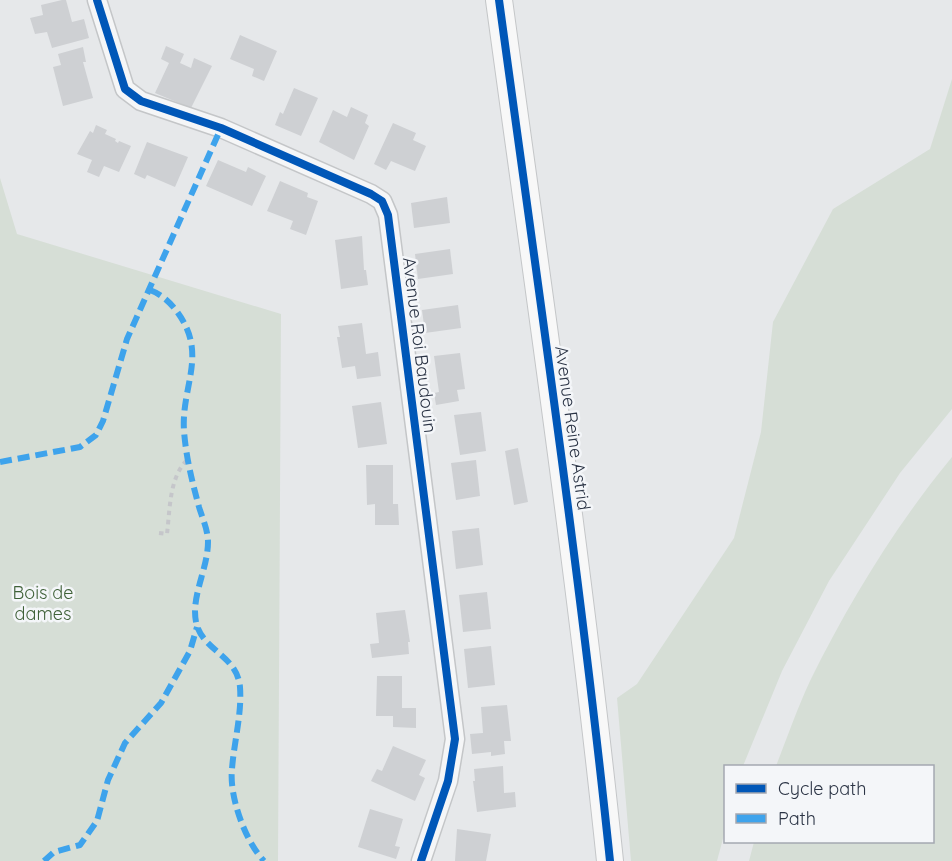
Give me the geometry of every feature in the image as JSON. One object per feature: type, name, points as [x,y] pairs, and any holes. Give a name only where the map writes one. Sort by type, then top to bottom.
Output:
[{"type":"main road","name":"Avenue Reine Astrid","points":[[499,0],[562,454],[595,715],[610,861]]},
{"type":"street","name":"Avenue Roi Baudouin","points":[[97,0],[125,89],[141,101],[221,128],[371,194],[382,201],[388,215],[455,739],[447,781],[420,861]]},
{"type":"path","points":[[159,533],[167,534],[175,480],[180,466],[187,460]]},
{"type":"green space","points":[[952,79],[952,409],[900,473],[829,581],[782,671],[743,765],[724,765],[724,835],[717,861],[631,861],[617,698],[637,684],[734,538],[761,432],[773,322],[833,209],[930,149]]},
{"type":"green space","name":"Bois de dames","points":[[0,178],[17,234],[281,314],[278,861],[0,861]]},
{"type":"green space","points":[[952,457],[952,861],[749,861],[754,843],[934,843],[934,765],[776,765],[810,681],[841,622],[893,537]]},
{"type":"building","points":[[66,0],[72,22],[84,19],[89,38],[52,48],[47,32],[35,34],[30,18],[43,15],[41,5]]},
{"type":"building","points":[[240,35],[277,51],[264,81],[252,76],[254,69],[230,59]]},
{"type":"building","points":[[166,46],[184,54],[180,63],[191,68],[194,58],[212,66],[191,108],[155,93],[169,63],[161,59]]},
{"type":"building","points":[[83,47],[86,62],[83,62],[93,98],[63,106],[53,67],[61,65],[58,54]]},
{"type":"building","points":[[294,88],[318,98],[301,136],[275,125],[280,112],[283,114]]},
{"type":"building","points":[[351,107],[368,115],[365,123],[369,126],[354,160],[319,142],[333,110],[347,117]]},
{"type":"building","points":[[393,123],[416,133],[413,140],[426,146],[415,171],[391,161],[386,170],[374,164]]},
{"type":"building","points":[[96,125],[107,130],[105,134],[116,139],[118,143],[119,141],[131,146],[119,172],[104,166],[99,177],[87,172],[92,160],[77,154],[90,131],[93,133]]},
{"type":"building","points":[[147,142],[188,157],[175,187],[147,175],[145,179],[134,174]]},
{"type":"building","points":[[218,160],[246,172],[248,167],[266,176],[252,206],[206,186]]},
{"type":"building","points":[[280,181],[308,193],[307,197],[318,201],[306,235],[290,229],[293,221],[267,211]]},
{"type":"building","points":[[447,197],[450,223],[414,228],[411,203]]},
{"type":"building","points":[[362,236],[364,270],[366,270],[368,285],[341,289],[335,240]]},
{"type":"building","points":[[450,249],[453,274],[418,279],[415,254]]},
{"type":"building","points":[[458,305],[461,328],[425,333],[422,310]]},
{"type":"building","points":[[362,323],[366,354],[378,352],[381,376],[357,379],[355,366],[342,368],[337,337],[340,337],[338,326]]},
{"type":"building","points":[[460,353],[465,389],[457,390],[459,401],[436,405],[434,393],[439,392],[434,356]]},
{"type":"building","points":[[381,402],[387,444],[358,448],[352,406]]},
{"type":"building","points":[[481,412],[486,451],[460,455],[454,415]]},
{"type":"building","points":[[518,448],[528,502],[514,505],[505,451]]},
{"type":"building","points":[[476,460],[480,496],[456,500],[451,463]]},
{"type":"building","points":[[366,465],[393,465],[393,504],[398,504],[399,525],[375,525],[375,504],[367,505]]},
{"type":"building","points":[[479,528],[483,565],[456,569],[452,531]]},
{"type":"building","points":[[487,592],[491,629],[463,632],[459,595]]},
{"type":"building","points":[[405,610],[410,642],[408,642],[409,654],[372,658],[370,644],[379,643],[376,613]]},
{"type":"building","points":[[491,646],[495,685],[468,688],[464,649]]},
{"type":"building","points":[[377,676],[402,676],[402,708],[416,708],[416,728],[393,727],[393,716],[376,716]]},
{"type":"building","points":[[507,705],[511,741],[504,741],[505,754],[491,756],[491,752],[472,754],[470,734],[483,733],[481,707]]},
{"type":"building","points":[[393,746],[426,760],[419,775],[425,778],[415,801],[371,781],[377,769],[382,771]]},
{"type":"building","points":[[503,766],[504,793],[515,792],[516,807],[477,812],[473,781],[475,781],[474,769]]},
{"type":"building","points":[[370,809],[403,819],[395,846],[400,847],[396,859],[358,847]]},
{"type":"building","points":[[457,829],[491,834],[486,861],[455,861]]},
{"type":"marked path","points":[[0,462],[80,447],[96,435],[103,421],[127,339],[221,128]]},
{"type":"marked path","points":[[150,290],[162,296],[175,309],[187,328],[191,343],[191,371],[184,415],[184,431],[190,469],[208,542],[195,605],[195,616],[201,635],[227,661],[238,677],[240,697],[232,769],[233,792],[245,830],[264,861]]},
{"type":"marked path","points":[[44,861],[54,852],[80,845],[97,821],[108,780],[125,743],[161,703],[190,651],[197,627]]},
{"type":"cycle path","points":[[97,0],[125,89],[141,101],[221,128],[371,194],[382,201],[388,215],[455,739],[448,781],[421,861]]},
{"type":"cycle path","points":[[499,0],[572,538],[610,861]]}]
